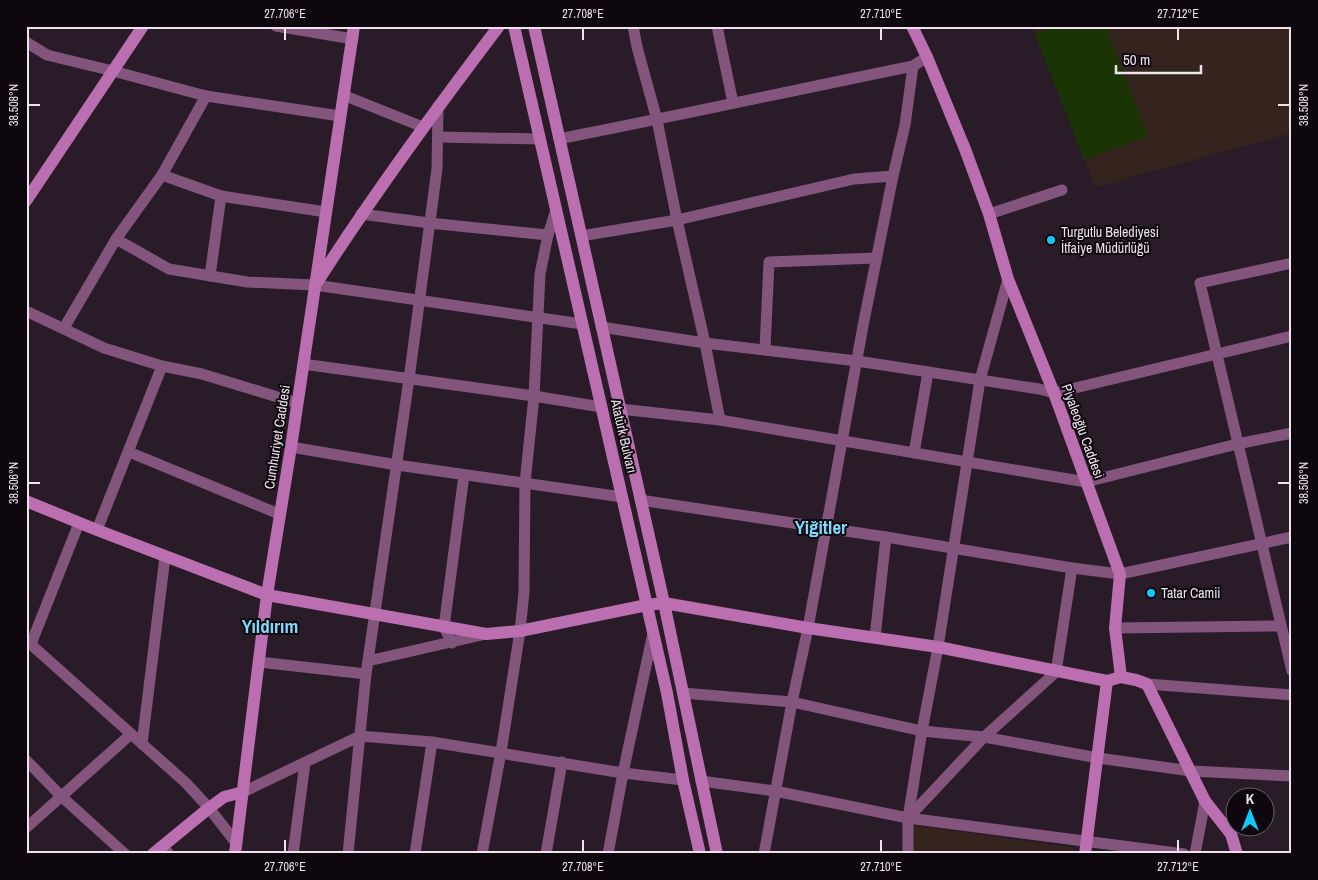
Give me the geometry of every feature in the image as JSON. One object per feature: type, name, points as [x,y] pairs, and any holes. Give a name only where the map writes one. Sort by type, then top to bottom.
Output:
[{"type":"street","points":[[26,201],[30,188],[114,71],[143,26]]},
{"type":"street","points":[[276,26],[354,33]]},
{"type":"street","points":[[315,285],[361,214],[498,26]]},
{"type":"street","name":"Atatürk Bulvarı","points":[[514,26],[667,692],[683,780],[700,854]]},
{"type":"street","name":"Atatürk Bulvarı","points":[[534,26],[664,603],[717,854]]},
{"type":"street","points":[[633,26],[637,47],[658,120],[676,220],[705,342],[720,420]]},
{"type":"street","points":[[717,26],[732,102]]},
{"type":"street","name":"Piyaleoğlu Caddesi","points":[[912,26],[927,57],[965,149],[1008,279],[1054,393],[1120,574],[1115,628],[1121,677]]},
{"type":"street","name":"Cumhuriyet Caddesi","points":[[236,849],[267,595],[354,33]]},
{"type":"street","points":[[26,42],[47,55],[206,96],[340,116]]},
{"type":"street","points":[[438,137],[559,138],[658,120],[732,102],[913,66],[927,57]]},
{"type":"street","points":[[764,854],[792,702],[808,628],[876,258],[905,125],[913,66]]},
{"type":"street","points":[[344,95],[423,127]]},
{"type":"street","points":[[64,328],[116,239],[162,175],[206,96]]},
{"type":"street","points":[[348,854],[366,674],[397,465],[437,169],[438,106]]},
{"type":"street","points":[[162,175],[221,196],[326,212]]},
{"type":"street","points":[[562,234],[581,236],[676,220],[854,179],[893,176]]},
{"type":"street","points":[[988,214],[1062,190]]},
{"type":"street","points":[[210,276],[221,196]]},
{"type":"street","points":[[482,854],[501,752],[520,631],[524,592],[525,483],[534,396],[540,274],[548,235],[556,210]]},
{"type":"street","points":[[361,214],[548,235]]},
{"type":"street","points":[[116,239],[169,269],[210,276],[247,282],[315,285],[705,342],[857,361],[1039,388],[1054,393],[1292,336]]},
{"type":"street","points":[[765,349],[768,262],[876,258]]},
{"type":"street","points":[[1292,263],[1200,283],[1292,671]]},
{"type":"street","points":[[908,854],[908,818],[938,647],[980,380],[1008,279]]},
{"type":"street","points":[[26,311],[104,348],[162,366],[202,374],[297,403]]},
{"type":"street","points":[[303,364],[601,407],[720,420],[1086,482],[1237,444],[1292,433]]},
{"type":"street","points":[[96,530],[162,366]]},
{"type":"street","points":[[914,453],[928,372]]},
{"type":"street","points":[[291,447],[397,465],[886,537],[1072,568],[1120,574],[1292,537]]},
{"type":"street","points":[[128,452],[280,514]]},
{"type":"street","points":[[452,643],[444,627],[464,474]]},
{"type":"street","points":[[26,500],[96,530],[267,595],[486,634]]},
{"type":"street","points":[[79,523],[29,642],[186,784],[209,808],[236,849]]},
{"type":"street","points":[[875,637],[886,537]]},
{"type":"street","points":[[142,744],[165,556]]},
{"type":"street","points":[[908,818],[984,737],[1056,672],[1072,568]]},
{"type":"street","points":[[368,662],[486,634],[520,631],[664,603],[808,628],[938,647],[1107,681],[1121,677],[1147,684],[1292,696]]},
{"type":"street","points":[[1115,628],[1280,626]]},
{"type":"street","points":[[608,854],[653,632]]},
{"type":"street","points":[[259,662],[366,674]]},
{"type":"street","points":[[1085,854],[1107,681]]},
{"type":"street","points":[[1147,684],[1205,801],[1230,834],[1237,854]]},
{"type":"street","points":[[667,692],[792,702],[922,731],[984,737],[1098,758],[1191,771],[1292,776]]},
{"type":"street","points":[[26,828],[131,734]]},
{"type":"street","points":[[161,851],[209,808],[224,798],[242,792],[360,736],[432,742],[623,773],[775,791],[908,818],[1184,854]]},
{"type":"street","points":[[415,854],[432,742]]},
{"type":"street","points":[[26,760],[62,797],[125,854]]},
{"type":"street","points":[[546,854],[562,762]]},
{"type":"street","points":[[293,854],[305,763]]},
{"type":"street","points":[[1195,854],[1205,801]]},
{"type":"shaded area","points":[[1032,26],[1292,26],[1292,133],[1095,187]]},
{"type":"shaded area","points":[[912,825],[1074,848],[1073,854],[910,854]]},
{"type":"green space","points":[[1055,26],[1105,26],[1148,136],[1084,160],[1035,34]]},
{"type":"place","name":"Turgutlu Belediyesi İtfaiye Müdürlüğü","points":[[1051,240]]},
{"type":"place","name":"Tatar Camii","points":[[1151,593]]},
{"type":"district","name":"Yiğitler","points":[[821,527]]},
{"type":"district","name":"Yıldırım","points":[[270,626]]}]
